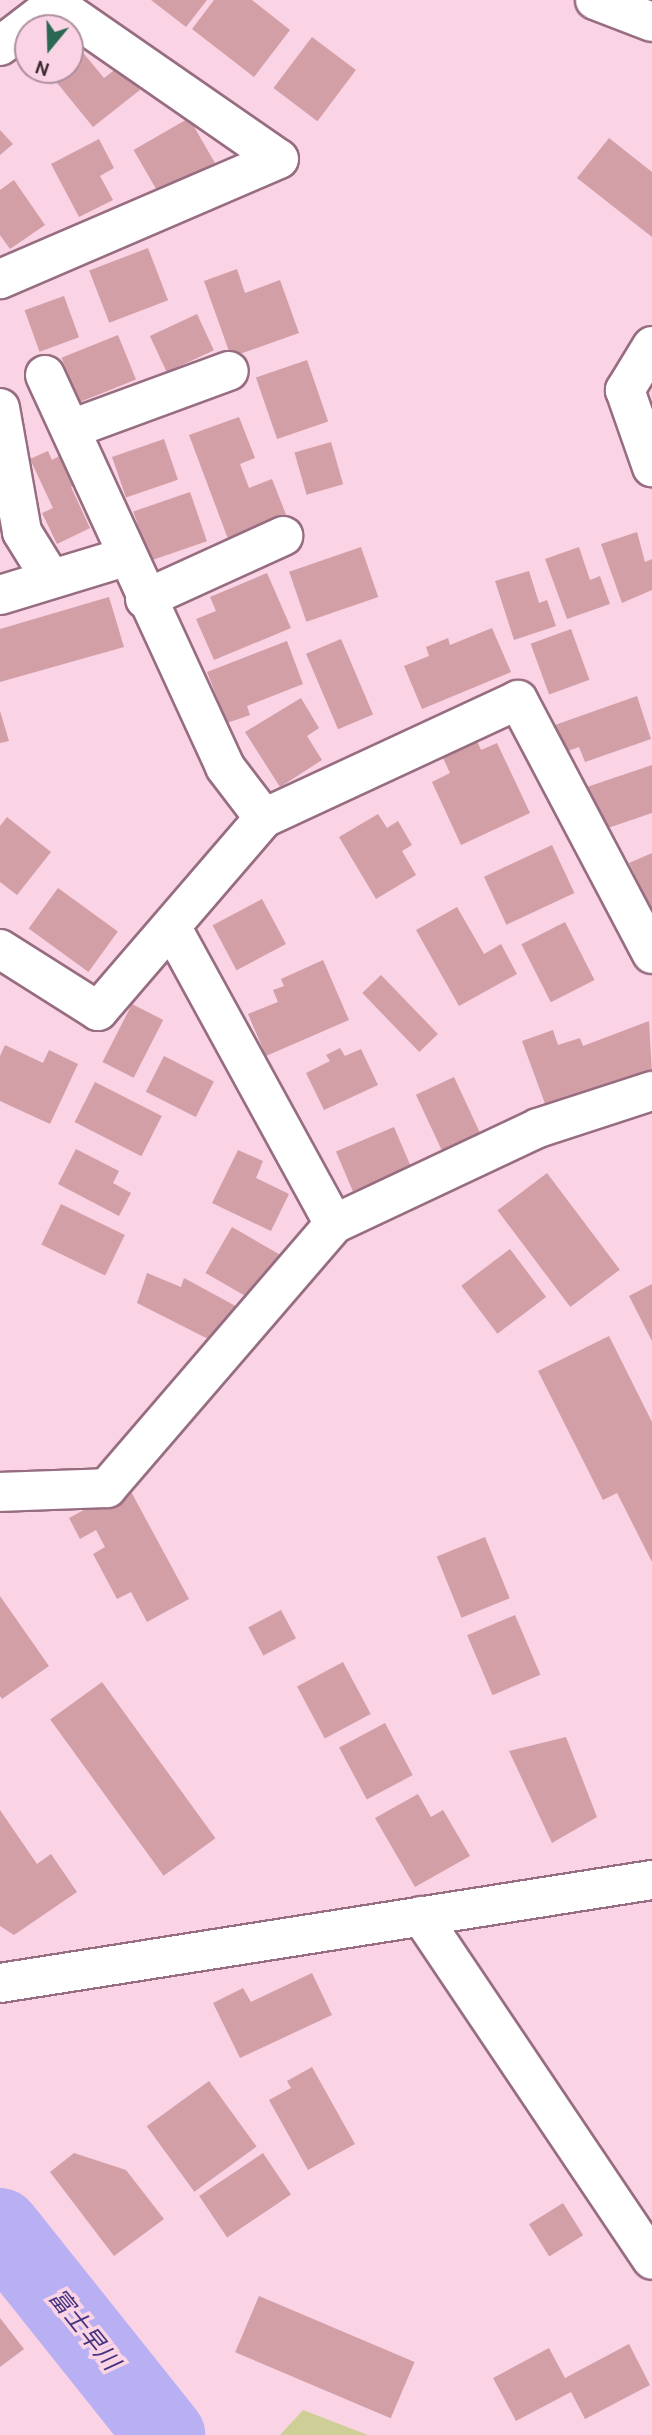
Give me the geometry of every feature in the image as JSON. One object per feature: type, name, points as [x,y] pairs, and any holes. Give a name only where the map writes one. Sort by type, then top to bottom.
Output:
[{"type":"street","points":[[608,2],[652,22]]},
{"type":"street","points":[[0,46],[55,4],[279,159],[0,279]]},
{"type":"street","points":[[652,346],[625,390],[652,467]]},
{"type":"street","points":[[71,429],[229,371]]},
{"type":"street","points":[[45,375],[125,557],[225,767],[264,818]]},
{"type":"street","points":[[0,408],[22,532],[51,579]]},
{"type":"street","points":[[145,599],[283,536]]},
{"type":"street","points":[[0,595],[125,557]]},
{"type":"street","points":[[0,949],[98,1011],[264,818],[518,700],[652,954]]},
{"type":"street","points":[[172,928],[334,1224]]},
{"type":"street","points":[[0,1492],[107,1488],[244,1334],[334,1224],[538,1128],[652,1091]]},
{"type":"street","points":[[0,1983],[652,1880]]},
{"type":"street","points":[[421,1916],[652,2260]]},
{"type":"green space","points":[[303,2410],[368,2435],[280,2435]]},
{"type":"building","points":[[151,0],[207,0],[186,27]]},
{"type":"building","points":[[214,0],[252,0],[290,30],[254,77],[192,29]]},
{"type":"building","points":[[312,37],[356,70],[317,121],[273,88]]},
{"type":"building","points":[[84,54],[104,78],[121,65],[140,90],[93,127],[58,84],[84,84]]},
{"type":"building","points":[[189,118],[215,163],[160,195],[134,150]]},
{"type":"building","points":[[0,130],[13,144],[0,155]]},
{"type":"building","points":[[609,138],[652,172],[652,237],[577,178]]},
{"type":"building","points":[[99,139],[114,168],[100,176],[113,200],[79,217],[51,164]]},
{"type":"building","points":[[14,180],[45,225],[10,249],[0,235],[0,190]]},
{"type":"building","points":[[148,248],[168,300],[109,323],[89,271]]},
{"type":"building","points":[[237,269],[245,293],[280,280],[299,333],[231,357],[204,281]]},
{"type":"building","points":[[64,296],[79,337],[40,352],[25,310]]},
{"type":"building","points":[[197,314],[214,350],[167,372],[150,336]]},
{"type":"building","points":[[118,335],[136,380],[79,402],[61,358]]},
{"type":"building","points":[[307,360],[328,421],[277,439],[256,378]]},
{"type":"building","points":[[239,417],[255,458],[240,464],[249,488],[272,479],[287,517],[228,539],[189,435]]},
{"type":"building","points":[[164,439],[178,480],[126,498],[112,457]]},
{"type":"building","points":[[331,442],[343,484],[307,495],[294,452]]},
{"type":"building","points":[[48,451],[52,460],[63,454],[77,484],[71,487],[90,528],[57,544],[42,513],[53,508],[30,459]]},
{"type":"building","points":[[190,492],[207,541],[150,561],[133,512]]},
{"type":"building","points":[[637,532],[645,562],[652,559],[652,590],[622,603],[601,544]]},
{"type":"building","points":[[361,547],[378,597],[306,622],[289,572]]},
{"type":"building","points":[[579,547],[590,580],[600,576],[610,604],[567,619],[545,559]]},
{"type":"building","points":[[529,571],[539,603],[547,600],[556,626],[514,640],[495,581]]},
{"type":"building","points":[[267,573],[291,628],[214,660],[196,619],[216,611],[210,597]]},
{"type":"building","points":[[109,597],[124,647],[0,682],[0,629]]},
{"type":"building","points":[[492,628],[511,672],[422,709],[404,666],[429,656],[426,647],[448,638],[450,645]]},
{"type":"building","points":[[571,629],[589,680],[549,694],[531,644]]},
{"type":"building","points":[[341,639],[373,714],[338,729],[306,654]]},
{"type":"building","points":[[287,641],[303,684],[247,706],[250,715],[227,723],[207,672]]},
{"type":"building","points":[[637,696],[651,739],[585,762],[579,747],[565,752],[555,725]]},
{"type":"building","points":[[301,698],[319,728],[307,736],[322,760],[280,787],[245,732]]},
{"type":"building","points":[[0,711],[9,741],[0,743]]},
{"type":"building","points":[[477,741],[481,750],[497,743],[530,813],[461,845],[432,782],[450,773],[443,758]]},
{"type":"building","points":[[652,765],[652,813],[599,831],[584,788]]},
{"type":"building","points":[[378,814],[387,828],[398,821],[412,845],[402,851],[416,875],[376,899],[339,837]]},
{"type":"building","points":[[7,817],[51,852],[17,895],[0,882],[0,826]]},
{"type":"building","points":[[552,845],[574,893],[506,925],[484,877]]},
{"type":"building","points":[[652,853],[652,911],[629,863]]},
{"type":"building","points":[[58,888],[118,931],[88,972],[29,928]]},
{"type":"building","points":[[262,899],[286,944],[236,970],[213,925]]},
{"type":"building","points":[[457,907],[484,954],[501,944],[517,974],[459,1006],[416,930]]},
{"type":"building","points":[[565,922],[595,980],[551,1002],[521,944]]},
{"type":"building","points":[[323,960],[349,1020],[266,1056],[248,1014],[278,1002],[273,990],[284,986],[281,979]]},
{"type":"building","points":[[381,975],[438,1034],[419,1052],[362,993]]},
{"type":"building","points":[[132,1004],[163,1020],[134,1078],[102,1062]]},
{"type":"building","points":[[649,1021],[652,1074],[548,1112],[522,1041],[553,1030],[558,1045],[580,1038],[583,1046]]},
{"type":"building","points":[[5,1045],[43,1063],[49,1050],[78,1064],[50,1124],[0,1101],[0,1056]]},
{"type":"building","points":[[340,1048],[345,1056],[361,1049],[378,1085],[324,1110],[306,1073],[330,1061],[326,1055]]},
{"type":"building","points":[[164,1056],[214,1081],[196,1117],[146,1092]]},
{"type":"building","points":[[454,1077],[480,1133],[442,1151],[416,1095]]},
{"type":"building","points":[[95,1082],[162,1116],[141,1156],[75,1122]]},
{"type":"building","points":[[394,1127],[411,1167],[353,1191],[336,1152]]},
{"type":"building","points":[[76,1149],[119,1171],[113,1183],[131,1193],[119,1216],[58,1184]]},
{"type":"building","points":[[238,1150],[263,1161],[256,1178],[289,1194],[271,1231],[212,1203]]},
{"type":"building","points":[[547,1173],[620,1270],[570,1307],[497,1210]]},
{"type":"building","points":[[61,1204],[125,1235],[105,1276],[41,1244]]},
{"type":"building","points":[[232,1227],[280,1255],[254,1301],[206,1273]]},
{"type":"building","points":[[510,1249],[546,1297],[497,1334],[461,1286]]},
{"type":"building","points":[[147,1273],[181,1287],[184,1278],[243,1310],[224,1347],[137,1303]]},
{"type":"building","points":[[652,1284],[652,1341],[629,1296]]},
{"type":"building","points":[[609,1336],[652,1422],[652,1562],[617,1493],[603,1500],[538,1371]]},
{"type":"building","points":[[128,1486],[189,1599],[147,1622],[131,1592],[117,1599],[93,1554],[105,1547],[96,1530],[80,1539],[69,1518]]},
{"type":"building","points":[[485,1537],[510,1598],[462,1618],[437,1556]]},
{"type":"building","points":[[0,1596],[49,1666],[2,1699],[0,1696]]},
{"type":"building","points":[[281,1610],[296,1638],[263,1656],[248,1627]]},
{"type":"building","points":[[515,1615],[540,1675],[493,1695],[467,1635]]},
{"type":"building","points":[[343,1662],[371,1714],[325,1739],[297,1686]]},
{"type":"building","points":[[102,1682],[215,1838],[164,1876],[50,1720]]},
{"type":"building","points":[[385,1723],[413,1775],[367,1800],[339,1747]]},
{"type":"building","points":[[566,1737],[597,1817],[552,1843],[509,1751]]},
{"type":"building","points":[[418,1794],[431,1817],[443,1810],[470,1856],[415,1887],[375,1818]]},
{"type":"building","points":[[0,1810],[37,1864],[51,1854],[77,1892],[14,1935],[0,1926]]},
{"type":"building","points":[[312,1973],[332,2015],[240,2058],[213,2003],[243,1988],[251,2002]]},
{"type":"building","points":[[312,2067],[355,2144],[308,2170],[269,2100],[291,2088],[287,2081]]},
{"type":"building","points":[[209,2081],[257,2147],[194,2192],[147,2126]]},
{"type":"building","points":[[74,2153],[126,2170],[164,2219],[114,2256],[50,2172]]},
{"type":"building","points":[[263,2153],[291,2194],[227,2238],[199,2196]]},
{"type":"building","points":[[563,2203],[583,2235],[549,2256],[529,2224]]},
{"type":"building","points":[[259,2296],[415,2362],[391,2418],[235,2352]]},
{"type":"building","points":[[0,2318],[24,2349],[0,2367]]},
{"type":"building","points":[[629,2344],[650,2385],[585,2419],[571,2392],[516,2421],[493,2378],[549,2348],[565,2378]]},
{"type":"waterway","name":"富士早川","points":[[0,2228],[165,2435]]}]
